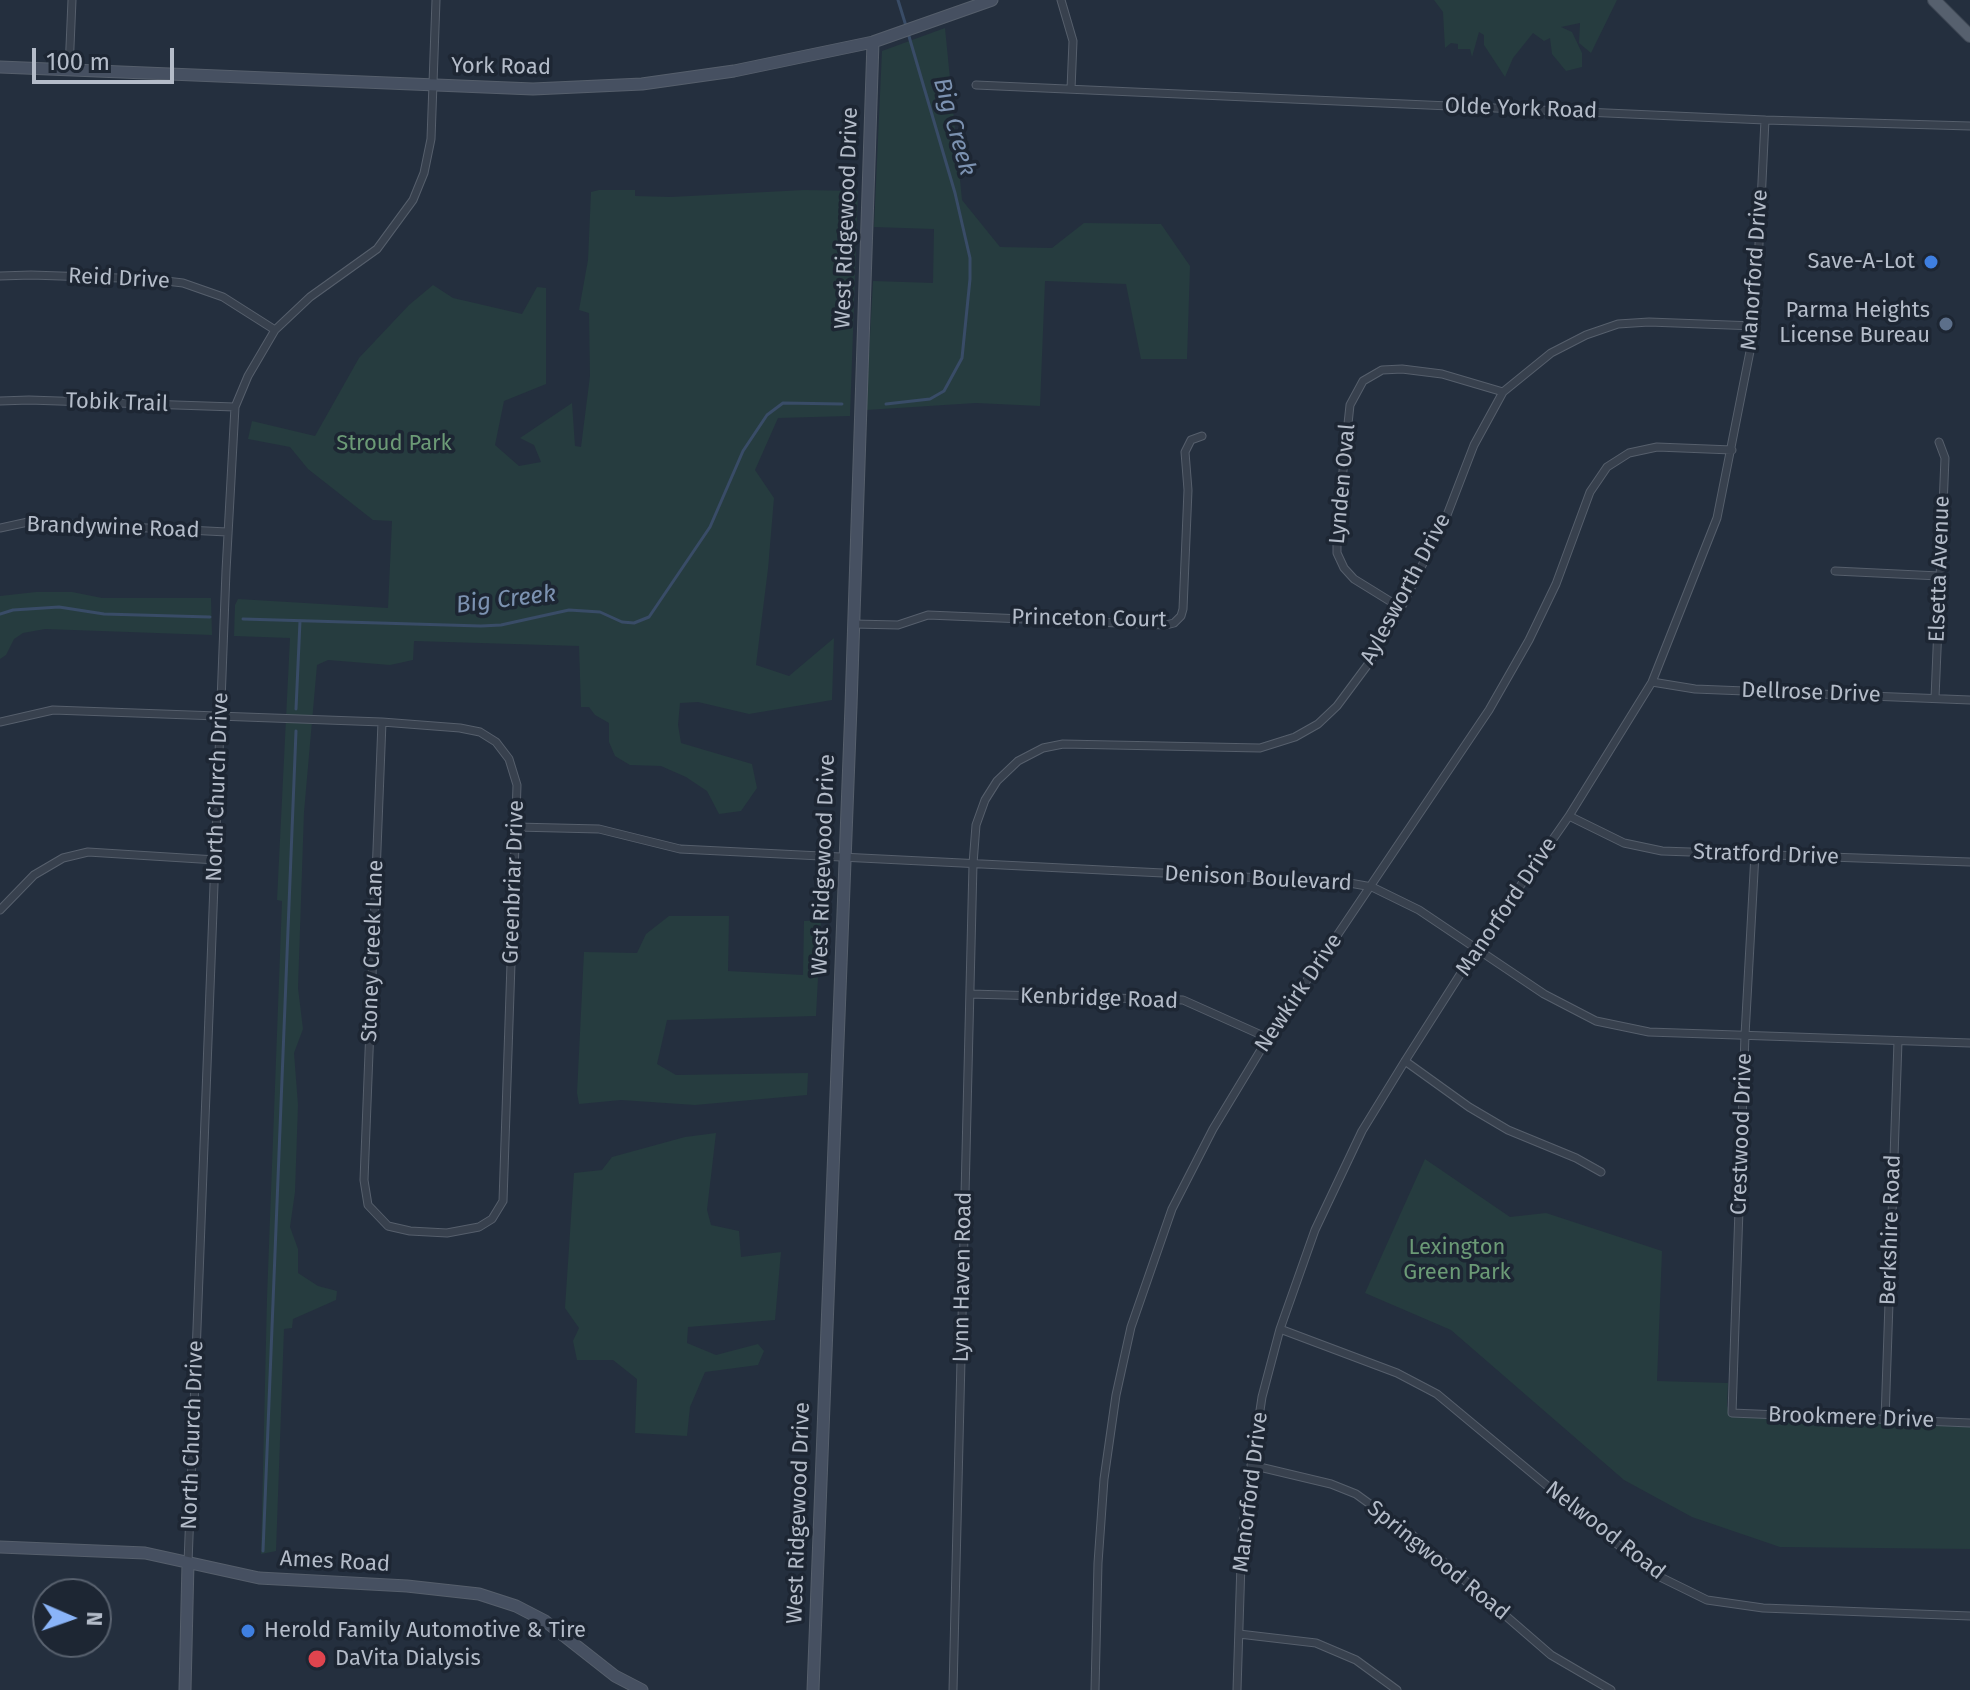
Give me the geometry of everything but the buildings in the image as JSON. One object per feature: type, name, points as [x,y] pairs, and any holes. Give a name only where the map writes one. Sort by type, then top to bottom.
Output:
[{"type":"main road","name":"York Road","points":[[0,67],[533,89],[642,84],[734,71],[873,42],[992,0]]},
{"type":"main road","points":[[1934,0],[1970,36]]},
{"type":"main road","name":"West Ridgewood Drive","points":[[813,1690],[873,42]]},
{"type":"main road","name":"Ames Road","points":[[0,1547],[145,1553],[259,1578],[407,1586],[479,1594],[516,1606],[545,1621],[615,1676],[642,1690]]},
{"type":"main road","points":[[185,1690],[188,1563]]},
{"type":"street","points":[[69,70],[72,0]]},
{"type":"street","name":"North Church Drive","points":[[188,1563],[227,532],[235,407],[248,376],[275,330],[310,297],[377,249],[413,200],[424,173],[431,139],[436,0]]},
{"type":"street","points":[[1061,0],[1073,41],[1071,89]]},
{"type":"street","name":"Olde York Road","points":[[976,85],[1765,120],[1970,126]]},
{"type":"street","name":"Manorford Drive","points":[[1237,1690],[1242,1531],[1262,1397],[1280,1329],[1315,1230],[1362,1131],[1405,1061],[1477,948],[1569,816],[1652,682],[1717,518],[1755,326],[1765,120]]},
{"type":"street","name":"Reid Drive","points":[[0,276],[149,279],[183,283],[223,297],[275,330]]},
{"type":"street","name":"Aylesworth Drive","points":[[973,864],[976,825],[985,800],[997,781],[1018,761],[1043,748],[1063,744],[1260,748],[1295,737],[1318,724],[1337,706],[1369,663],[1401,608],[1447,515],[1474,445],[1503,392],[1551,353],[1586,335],[1618,324],[1649,322],[1755,326]]},
{"type":"street","name":"Lynden Oval","points":[[1401,608],[1354,579],[1337,553],[1350,405],[1363,381],[1382,370],[1442,374],[1503,392]]},
{"type":"street","name":"Tobik Trail","points":[[0,401],[235,407]]},
{"type":"street","name":"Princeton Court","points":[[853,624],[898,625],[928,615],[1174,623],[1183,609],[1188,490],[1185,452],[1188,442],[1202,436]]},
{"type":"street","name":"Elsetta Avenue","points":[[1935,698],[1945,458],[1939,442]]},
{"type":"street","name":"Newkirk Drive","points":[[1095,1690],[1098,1563],[1104,1479],[1116,1395],[1131,1327],[1172,1209],[1213,1129],[1268,1038],[1489,710],[1529,640],[1556,584],[1590,492],[1607,467],[1629,453],[1657,447],[1732,450]]},
{"type":"street","name":"Brandywine Road","points":[[0,528],[28,522],[227,532]]},
{"type":"street","points":[[1835,571],[1939,576]]},
{"type":"street","name":"Dellrose Drive","points":[[1652,682],[1695,689],[1970,700]]},
{"type":"street","name":"Greenbriar Drive","points":[[0,722],[53,710],[382,722],[460,728],[480,732],[496,742],[509,759],[517,785],[503,1201],[492,1219],[479,1227],[447,1233],[410,1231],[388,1226],[368,1205],[364,1180]]},
{"type":"street","name":"Stoney Creek Lane","points":[[364,1180],[382,722]]},
{"type":"street","name":"Stratford Drive","points":[[1569,816],[1624,843],[1662,851],[1970,862]]},
{"type":"street","name":"Denison Boulevard","points":[[516,827],[599,829],[680,849],[1344,882],[1372,887],[1419,910],[1544,994],[1596,1021],[1649,1032],[1970,1043]]},
{"type":"street","points":[[0,910],[34,875],[63,858],[88,852],[216,860]]},
{"type":"street","name":"Crestwood Drive","points":[[1732,1413],[1745,1035],[1755,854]]},
{"type":"street","name":"Lynn Haven Road","points":[[953,1690],[973,864]]},
{"type":"street","name":"Kenbridge Road","points":[[970,994],[1183,1000],[1268,1038]]},
{"type":"street","name":"Berkshire Road","points":[[1885,1419],[1898,1041]]},
{"type":"street","points":[[1405,1061],[1469,1107],[1508,1130],[1576,1158],[1601,1172]]},
{"type":"street","name":"Nelwood Road","points":[[1280,1329],[1397,1373],[1437,1394],[1652,1573],[1707,1600],[1763,1608],[1970,1616]]},
{"type":"street","name":"Brookmere Drive","points":[[1732,1413],[1970,1423]]},
{"type":"street","name":"Springwood Road","points":[[1251,1465],[1331,1484],[1356,1494],[1410,1533],[1551,1655],[1611,1690]]},
{"type":"street","points":[[1239,1634],[1316,1643],[1356,1660],[1397,1690]]},
{"type":"green space","points":[[1434,0],[1617,0],[1591,53],[1579,43],[1580,23],[1561,27],[1572,32],[1582,53],[1582,67],[1566,71],[1552,54],[1550,38],[1544,41],[1533,33],[1513,58],[1505,77],[1484,45],[1484,35],[1479,32],[1472,57],[1470,49],[1458,49],[1458,44],[1451,43],[1445,48],[1443,12]]},
{"type":"green space","points":[[945,28],[962,200],[1000,247],[1052,248],[1084,223],[1161,224],[1190,266],[1187,359],[1141,359],[1126,284],[1045,281],[1040,406],[976,403],[866,410],[873,281],[933,283],[934,229],[874,227],[882,51]]},
{"type":"green space","name":"Stroud Park","points":[[635,190],[635,196],[671,197],[804,190],[858,191],[850,416],[778,418],[755,470],[774,498],[756,665],[789,676],[834,638],[832,700],[749,714],[698,702],[680,703],[678,725],[681,743],[752,764],[757,788],[741,811],[719,814],[707,791],[686,777],[661,766],[630,765],[615,756],[609,742],[609,723],[595,715],[589,707],[581,707],[579,646],[414,641],[413,660],[390,665],[328,660],[317,665],[304,812],[298,988],[303,1029],[294,1053],[298,1105],[295,1192],[290,1227],[298,1249],[298,1273],[318,1286],[337,1291],[336,1300],[293,1319],[292,1328],[284,1329],[276,1551],[261,1554],[282,901],[277,900],[290,638],[234,636],[235,605],[238,599],[388,608],[392,521],[373,520],[308,469],[290,447],[248,439],[252,421],[315,436],[359,358],[409,305],[433,285],[453,298],[522,314],[537,287],[546,288],[546,384],[504,401],[495,445],[519,466],[541,462],[534,445],[520,438],[572,403],[575,446],[581,447],[590,376],[589,313],[579,310],[588,260],[591,192]]},
{"type":"green space","points":[[72,592],[102,598],[211,598],[212,635],[45,629],[23,633],[14,639],[6,655],[0,659],[0,596]]},
{"type":"green space","points":[[669,916],[729,916],[728,971],[803,975],[804,921],[821,920],[816,1016],[667,1020],[657,1064],[676,1075],[808,1073],[807,1095],[695,1105],[621,1100],[579,1104],[584,952],[637,953],[646,934]]},
{"type":"green space","points":[[716,1133],[707,1210],[711,1225],[739,1231],[741,1257],[781,1252],[775,1320],[688,1327],[687,1343],[716,1355],[758,1344],[764,1351],[758,1365],[705,1372],[690,1407],[687,1436],[635,1433],[637,1379],[613,1360],[577,1360],[573,1341],[579,1328],[565,1308],[574,1173],[602,1170],[612,1157],[685,1137]]},
{"type":"green space","name":"Lexington Green Park","points":[[1425,1159],[1510,1217],[1546,1213],[1662,1251],[1657,1381],[1728,1383],[1727,1406],[1733,1416],[1970,1427],[1970,1549],[1780,1547],[1692,1517],[1624,1480],[1451,1330],[1365,1293]]},
{"type":"waterway","name":"Big Creek","points":[[898,0],[906,26]]},
{"type":"waterway","name":"Big Creek","points":[[886,404],[930,399],[944,391],[962,358],[970,279],[970,258],[955,193],[908,33]]},
{"type":"waterway","name":"Big Creek","points":[[243,619],[481,626],[501,625],[569,610],[600,612],[622,622],[634,623],[649,617],[710,527],[743,451],[767,415],[783,403],[842,404]]},
{"type":"waterway","name":"Big Creek","points":[[0,614],[13,610],[59,607],[104,614],[210,617]]},
{"type":"waterway","points":[[296,709],[300,621]]},
{"type":"waterway","points":[[263,1551],[296,731]]},
{"type":"place","name":"Save-A-Lot","points":[[1931,262]]},
{"type":"place","name":"Parma Heights License Bureau","points":[[1946,324]]},
{"type":"place","name":"Herold Family Automotive & Tire","points":[[248,1631]]},
{"type":"place","name":"DaVita Dialysis","points":[[317,1659]]}]
